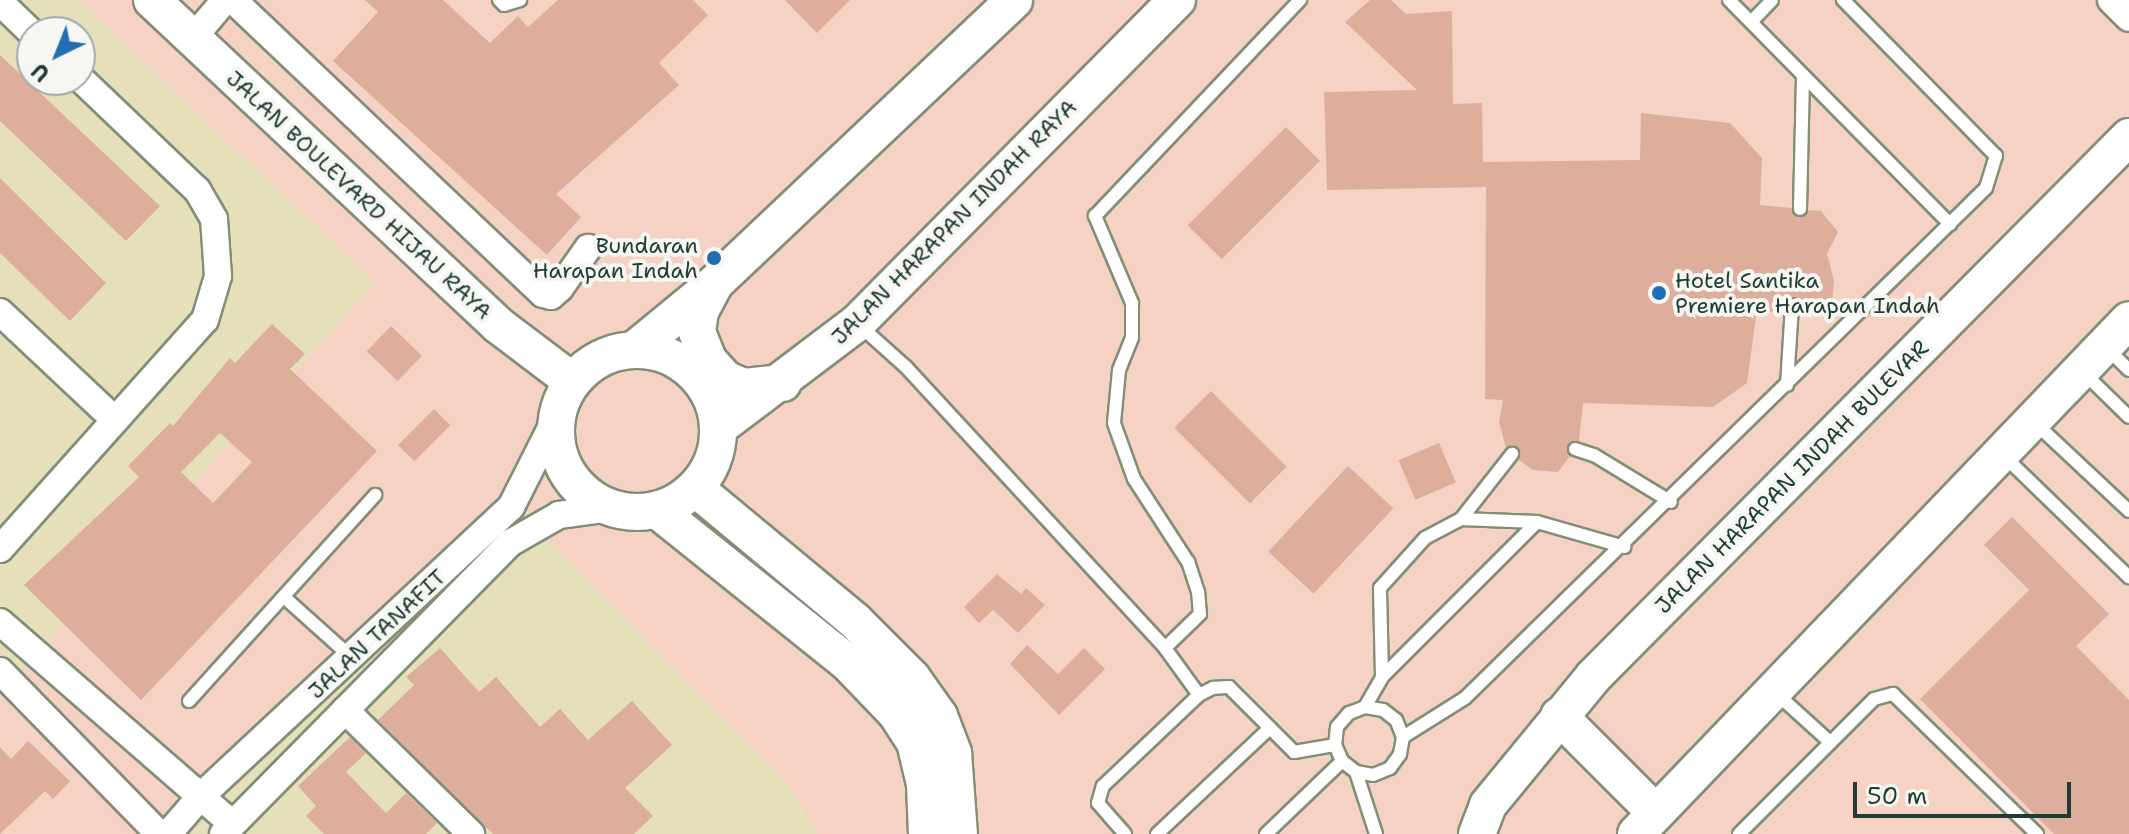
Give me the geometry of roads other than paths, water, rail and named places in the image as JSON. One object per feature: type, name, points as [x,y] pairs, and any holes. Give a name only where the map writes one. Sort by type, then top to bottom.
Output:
[{"type":"street","points":[[192,39],[225,0]]},
{"type":"street","points":[[233,0],[543,294],[551,296],[560,288],[588,248]]},
{"type":"street","name":"JALAN HARAPAN INDAH RAYA","points":[[718,428],[785,382],[857,323],[1177,0]]},
{"type":"street","points":[[2111,0],[2129,18]]},
{"type":"street","points":[[0,2],[16,18]]},
{"type":"street","name":"JALAN BOULEVARD HIJAU RAYA","points":[[165,4],[192,39],[498,325],[572,381]]},
{"type":"street","points":[[634,350],[714,284],[997,6]]},
{"type":"street","points":[[0,549],[205,320],[218,276],[219,247],[214,219],[197,190],[96,93]]},
{"type":"street","name":"JALAN HARAPAN INDAH BULEVAR","points":[[1477,834],[1488,805],[1559,716],[2129,137]]},
{"type":"street","points":[[714,284],[700,311],[697,332],[709,361],[725,379],[744,387],[785,382]]},
{"type":"street","points":[[0,312],[115,420]]},
{"type":"street","points":[[1559,716],[1589,746],[1642,812],[1772,690],[2031,420],[2105,362],[2129,320]]},
{"type":"street","points":[[634,350],[670,357],[699,379],[709,394],[718,428],[713,461],[695,488],[657,510],[610,508],[571,478],[557,447],[558,414],[572,381],[600,358],[634,350]]},
{"type":"street","name":"JALAN TANAFIT","points":[[168,834],[201,796],[511,507],[558,414]]},
{"type":"street","points":[[695,488],[855,621],[912,678],[939,716],[953,753],[959,834]]},
{"type":"street","name":"JALAN TANAFIT","points":[[228,829],[510,543],[559,515],[610,508]]},
{"type":"street","points":[[657,510],[847,662],[896,713],[915,742],[925,784],[927,834]]},
{"type":"street","points":[[0,622],[201,796],[228,829]]},
{"type":"street","points":[[0,671],[159,834]]},
{"type":"street","points":[[345,710],[471,834]]},
{"type":"lane","points":[[499,0],[504,5],[520,0]]},
{"type":"lane","points":[[1165,648],[1200,614],[1198,592],[1188,562],[1134,479],[1114,423],[1119,370],[1132,337],[1132,303],[1095,216],[1300,0]]},
{"type":"lane","points":[[1729,0],[1950,224]]},
{"type":"lane","points":[[1751,22],[1772,0]]},
{"type":"lane","points":[[1403,737],[1465,698],[1671,502],[1986,188],[1996,156],[1843,0]]},
{"type":"lane","points":[[1800,209],[1803,75]]},
{"type":"lane","points":[[1787,385],[1792,305]]},
{"type":"lane","points":[[857,323],[906,367],[1165,648],[1199,695]]},
{"type":"lane","points":[[2105,362],[2129,417]]},
{"type":"lane","points":[[2031,420],[2129,511]]},
{"type":"lane","points":[[1575,449],[1594,455],[1671,502]]},
{"type":"lane","points":[[2000,452],[2129,577]]},
{"type":"lane","points":[[1382,677],[1380,588],[1425,538],[1461,519],[1512,454]]},
{"type":"lane","points":[[189,701],[375,495]]},
{"type":"lane","points":[[1461,519],[1537,522],[1625,547]]},
{"type":"lane","points":[[1365,707],[1382,677],[1537,522]]},
{"type":"lane","points":[[284,597],[352,658]]},
{"type":"lane","points":[[1125,834],[1098,803],[1103,786],[1199,695],[1229,687],[1294,752],[1335,745]]},
{"type":"lane","points":[[1772,690],[1830,742]]},
{"type":"lane","points":[[1739,834],[1874,699],[1893,694],[2037,834]]},
{"type":"lane","points":[[1365,707],[1389,715],[1403,737],[1400,754],[1390,768],[1373,775],[1356,772],[1342,761],[1335,745],[1337,727],[1349,713],[1365,707]]},
{"type":"lane","points":[[1157,834],[1270,728]]},
{"type":"lane","points":[[1266,834],[1342,761]]},
{"type":"lane","points":[[1356,772],[1376,834]]},
{"type":"place","name":"Bundaran Harapan Indah","points":[[714,258]]},
{"type":"place","name":"Hotel Santika Premiere Harapan Indah","points":[[1659,293]]}]
